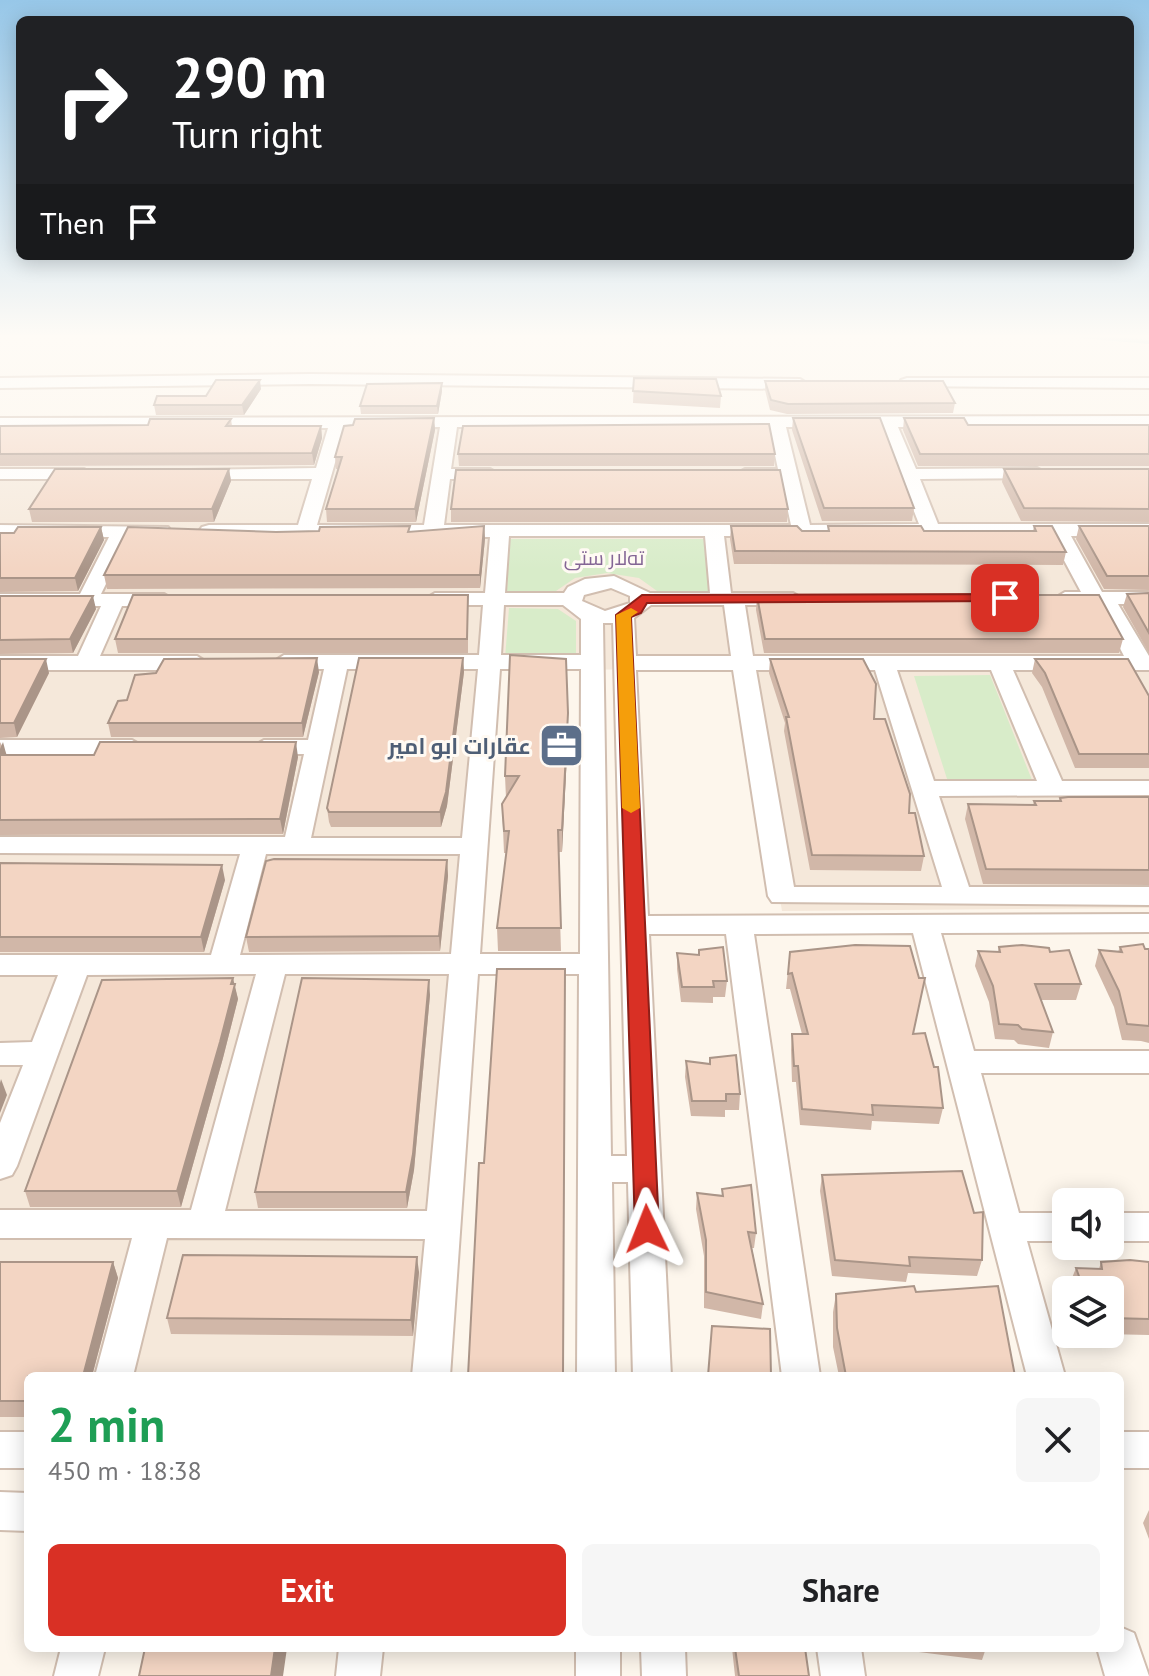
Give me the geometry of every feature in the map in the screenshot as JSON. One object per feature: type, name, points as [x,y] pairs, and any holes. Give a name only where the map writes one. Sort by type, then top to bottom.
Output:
[{"type":"street","points":[[3,427],[145,413]]},
{"type":"street","points":[[302,413],[338,423],[449,423],[529,413]]},
{"type":"street","points":[[701,413],[776,422],[888,422],[919,413]]},
{"type":"street","points":[[1071,413],[1149,421]]},
{"type":"street","points":[[776,422],[802,530]]},
{"type":"street","points":[[888,422],[931,530]]},
{"type":"street","points":[[306,531],[338,423]]},
{"type":"street","points":[[433,531],[449,423]]},
{"type":"street","points":[[169,474],[323,473]]},
{"type":"street","points":[[909,474],[1059,473]]},
{"type":"street","points":[[0,474],[108,474]]},
{"type":"street","points":[[441,474],[505,474]]},
{"type":"street","points":[[725,474],[788,474]]},
{"type":"street","points":[[714,530],[727,599],[744,663],[782,896],[1149,896]]},
{"type":"street","points":[[1058,530],[1146,664]]},
{"type":"street","points":[[0,531],[1149,530]]},
{"type":"street","points":[[87,600],[122,531]]},
{"type":"street","points":[[431,1372],[500,531]]},
{"type":"street","points":[[596,1372],[593,662],[582,607],[582,587],[602,582],[634,588],[625,663],[652,1372]]},
{"type":"street","points":[[1048,598],[1149,598]]},
{"type":"street","points":[[415,599],[494,599],[582,607],[633,607],[727,599],[812,599]]},
{"type":"street","points":[[0,600],[193,600]]},
{"type":"street","points":[[86,663],[114,600]]},
{"type":"street","points":[[0,663],[227,662]]},
{"type":"street","points":[[258,662],[593,662]]},
{"type":"street","points":[[296,845],[337,662]]},
{"type":"street","points":[[625,663],[1146,664]]},
{"type":"street","points":[[884,663],[958,896]]},
{"type":"street","points":[[999,663],[1053,789]]},
{"type":"street","points":[[0,747],[159,747]]},
{"type":"street","points":[[239,747],[318,747]]},
{"type":"street","points":[[924,789],[1149,788]]},
{"type":"street","points":[[0,845],[475,846]]},
{"type":"street","points":[[223,965],[255,845]]},
{"type":"street","points":[[635,925],[1149,923]]},
{"type":"street","points":[[925,924],[1045,1372]]},
{"type":"street","points":[[739,925],[800,1372]]},
{"type":"street","points":[[0,965],[595,964]]},
{"type":"street","points":[[0,1166],[76,965]]},
{"type":"street","points":[[204,1224],[273,965]]},
{"type":"street","points":[[0,1054],[42,1053]]},
{"type":"street","points":[[962,1062],[1149,1062]]},
{"type":"street","points":[[597,1168],[645,1170]]},
{"type":"street","points":[[0,1224],[445,1225]]},
{"type":"street","points":[[115,1372],[153,1224]]},
{"type":"street","points":[[1006,1227],[1052,1227]]},
{"type":"street","points":[[1124,1227],[1149,1227]]},
{"type":"street","points":[[0,1450],[24,1450]]},
{"type":"street","points":[[1124,1450],[1149,1450]]},
{"type":"street","points":[[0,1511],[24,1512]]},
{"type":"street","points":[[76,1676],[82,1652]]},
{"type":"street","points":[[358,1676],[361,1652]]},
{"type":"street","points":[[598,1652],[598,1676]]},
{"type":"street","points":[[663,1652],[664,1676]]},
{"type":"street","points":[[840,1652],[843,1676]]},
{"type":"street","points":[[1120,1652],[1127,1676]]},
{"type":"shaded area","points":[[0,428],[1149,428],[1149,908],[782,911],[740,669],[497,670],[446,1372],[24,1372],[24,1445],[0,1445]]},
{"type":"green space","points":[[510,539],[704,539],[709,591],[657,591],[639,578],[607,573],[575,578],[556,591],[507,591]]},
{"type":"green space","points":[[509,608],[558,609],[576,621],[576,658],[505,658]]},
{"type":"green space","points":[[990,675],[1034,785],[949,785],[914,676]]},
{"type":"building","points":[[434,418],[415,509],[326,509],[342,457],[335,457],[344,426],[353,425],[355,419]]},
{"type":"building","points":[[793,418],[880,418],[914,508],[824,508]]},
{"type":"building","points":[[904,418],[964,418],[968,425],[1149,425],[1149,454],[920,454]]},
{"type":"building","points":[[150,419],[231,419],[226,426],[321,426],[312,453],[0,454],[0,426],[148,425]]},
{"type":"building","points":[[769,424],[775,454],[458,454],[463,426]]},
{"type":"building","points":[[55,469],[229,469],[212,509],[29,509]]},
{"type":"building","points":[[1004,469],[1149,469],[1149,509],[1024,508]]},
{"type":"building","points":[[456,470],[780,470],[788,509],[451,509]]},
{"type":"building","points":[[410,526],[408,532],[484,526],[480,575],[104,575],[128,527],[276,532],[319,531],[320,527]]},
{"type":"building","points":[[731,526],[797,526],[802,531],[829,531],[828,526],[921,526],[924,531],[1036,531],[1034,526],[1052,526],[1066,552],[735,551]]},
{"type":"building","points":[[1079,526],[1149,526],[1149,576],[1107,576]]},
{"type":"building","points":[[18,527],[101,527],[75,578],[0,578],[0,533],[14,533]]},
{"type":"building","points":[[1149,593],[1149,633],[1127,594]]},
{"type":"building","points":[[133,595],[468,595],[467,639],[115,639]]},
{"type":"building","points":[[1099,595],[1123,639],[765,639],[757,596]]},
{"type":"building","points":[[0,596],[93,596],[70,639],[0,640]]},
{"type":"building","points":[[510,655],[566,659],[568,713],[562,830],[558,830],[561,928],[497,928],[509,831],[504,831],[502,804],[519,776],[505,776]]},
{"type":"building","points":[[317,658],[302,723],[108,723],[118,701],[127,700],[135,675],[156,673],[164,659]]},
{"type":"building","points":[[359,658],[463,658],[446,792],[440,812],[329,812],[327,808]]},
{"type":"building","points":[[0,659],[46,659],[14,723],[0,723]]},
{"type":"building","points":[[770,659],[863,659],[876,684],[874,719],[885,719],[910,794],[909,813],[915,813],[924,856],[812,855],[786,717],[789,717]]},
{"type":"building","points":[[1035,659],[1128,659],[1149,696],[1149,754],[1079,754],[1045,673]]},
{"type":"building","points":[[100,742],[296,742],[280,819],[0,820],[0,755],[94,755]]},
{"type":"building","points":[[1149,797],[1149,870],[986,869],[968,804],[1036,805],[1034,801],[1061,801],[1060,798]]},
{"type":"building","points":[[447,860],[439,936],[246,937],[266,861]]},
{"type":"building","points":[[0,863],[222,865],[201,937],[0,937]]},
{"type":"building","points":[[1143,944],[1145,949],[1149,949],[1149,1026],[1127,1024],[1119,991],[1099,950],[1122,952],[1120,947]]},
{"type":"building","points":[[855,945],[910,946],[919,978],[925,978],[913,1034],[925,1033],[934,1067],[938,1067],[943,1108],[872,1105],[873,1115],[802,1109],[792,1034],[808,1034],[792,973],[788,974],[790,952]]},
{"type":"building","points":[[1022,945],[1049,948],[1050,952],[1069,950],[1081,984],[1035,984],[1053,1032],[999,1024],[993,986],[978,951],[1000,952],[999,947]]},
{"type":"building","points":[[723,947],[727,981],[713,981],[714,987],[682,987],[677,953],[699,955],[699,950]]},
{"type":"building","points":[[497,969],[565,969],[563,1372],[468,1372],[479,1163],[484,1163]]},
{"type":"building","points":[[233,978],[231,984],[235,984],[220,1042],[177,1191],[25,1191],[102,980]]},
{"type":"building","points":[[302,978],[429,980],[413,1154],[406,1192],[255,1192]]},
{"type":"building","points":[[736,1055],[740,1094],[726,1094],[726,1101],[692,1101],[686,1061],[710,1064],[710,1058]]},
{"type":"building","points":[[962,1171],[974,1213],[983,1212],[982,1260],[909,1257],[910,1266],[835,1260],[822,1175]]},
{"type":"building","points":[[751,1185],[756,1233],[748,1232],[763,1304],[706,1292],[706,1240],[697,1193],[723,1196],[722,1189]]},
{"type":"building","points":[[183,1255],[417,1257],[411,1320],[167,1318]]},
{"type":"building","points":[[0,1262],[113,1262],[84,1372],[24,1372],[24,1401],[0,1401]]},
{"type":"building","points":[[1101,1262],[1149,1262],[1149,1319],[1124,1318],[1124,1276],[1079,1276],[1076,1268],[1102,1269]]},
{"type":"building","points":[[914,1286],[916,1292],[998,1286],[1014,1372],[845,1372],[837,1328],[836,1294]]},
{"type":"building","points":[[712,1326],[770,1329],[771,1372],[708,1372]]},
{"type":"building","points":[[144,1652],[274,1652],[271,1676],[139,1676]]},
{"type":"building","points":[[736,1652],[806,1652],[809,1676],[739,1676]]},
{"type":"slow traffic","points":[[631,612],[623,615],[631,808]]},
{"type":"place","name":"عقارات ابو امير","points":[[562,746]]},
{"type":"district","name":"ته‌لار ستی","points":[[604,558]]},
{"type":"route","points":[[647,1229],[623,615],[641,605],[642,599],[1005,598]]}]
